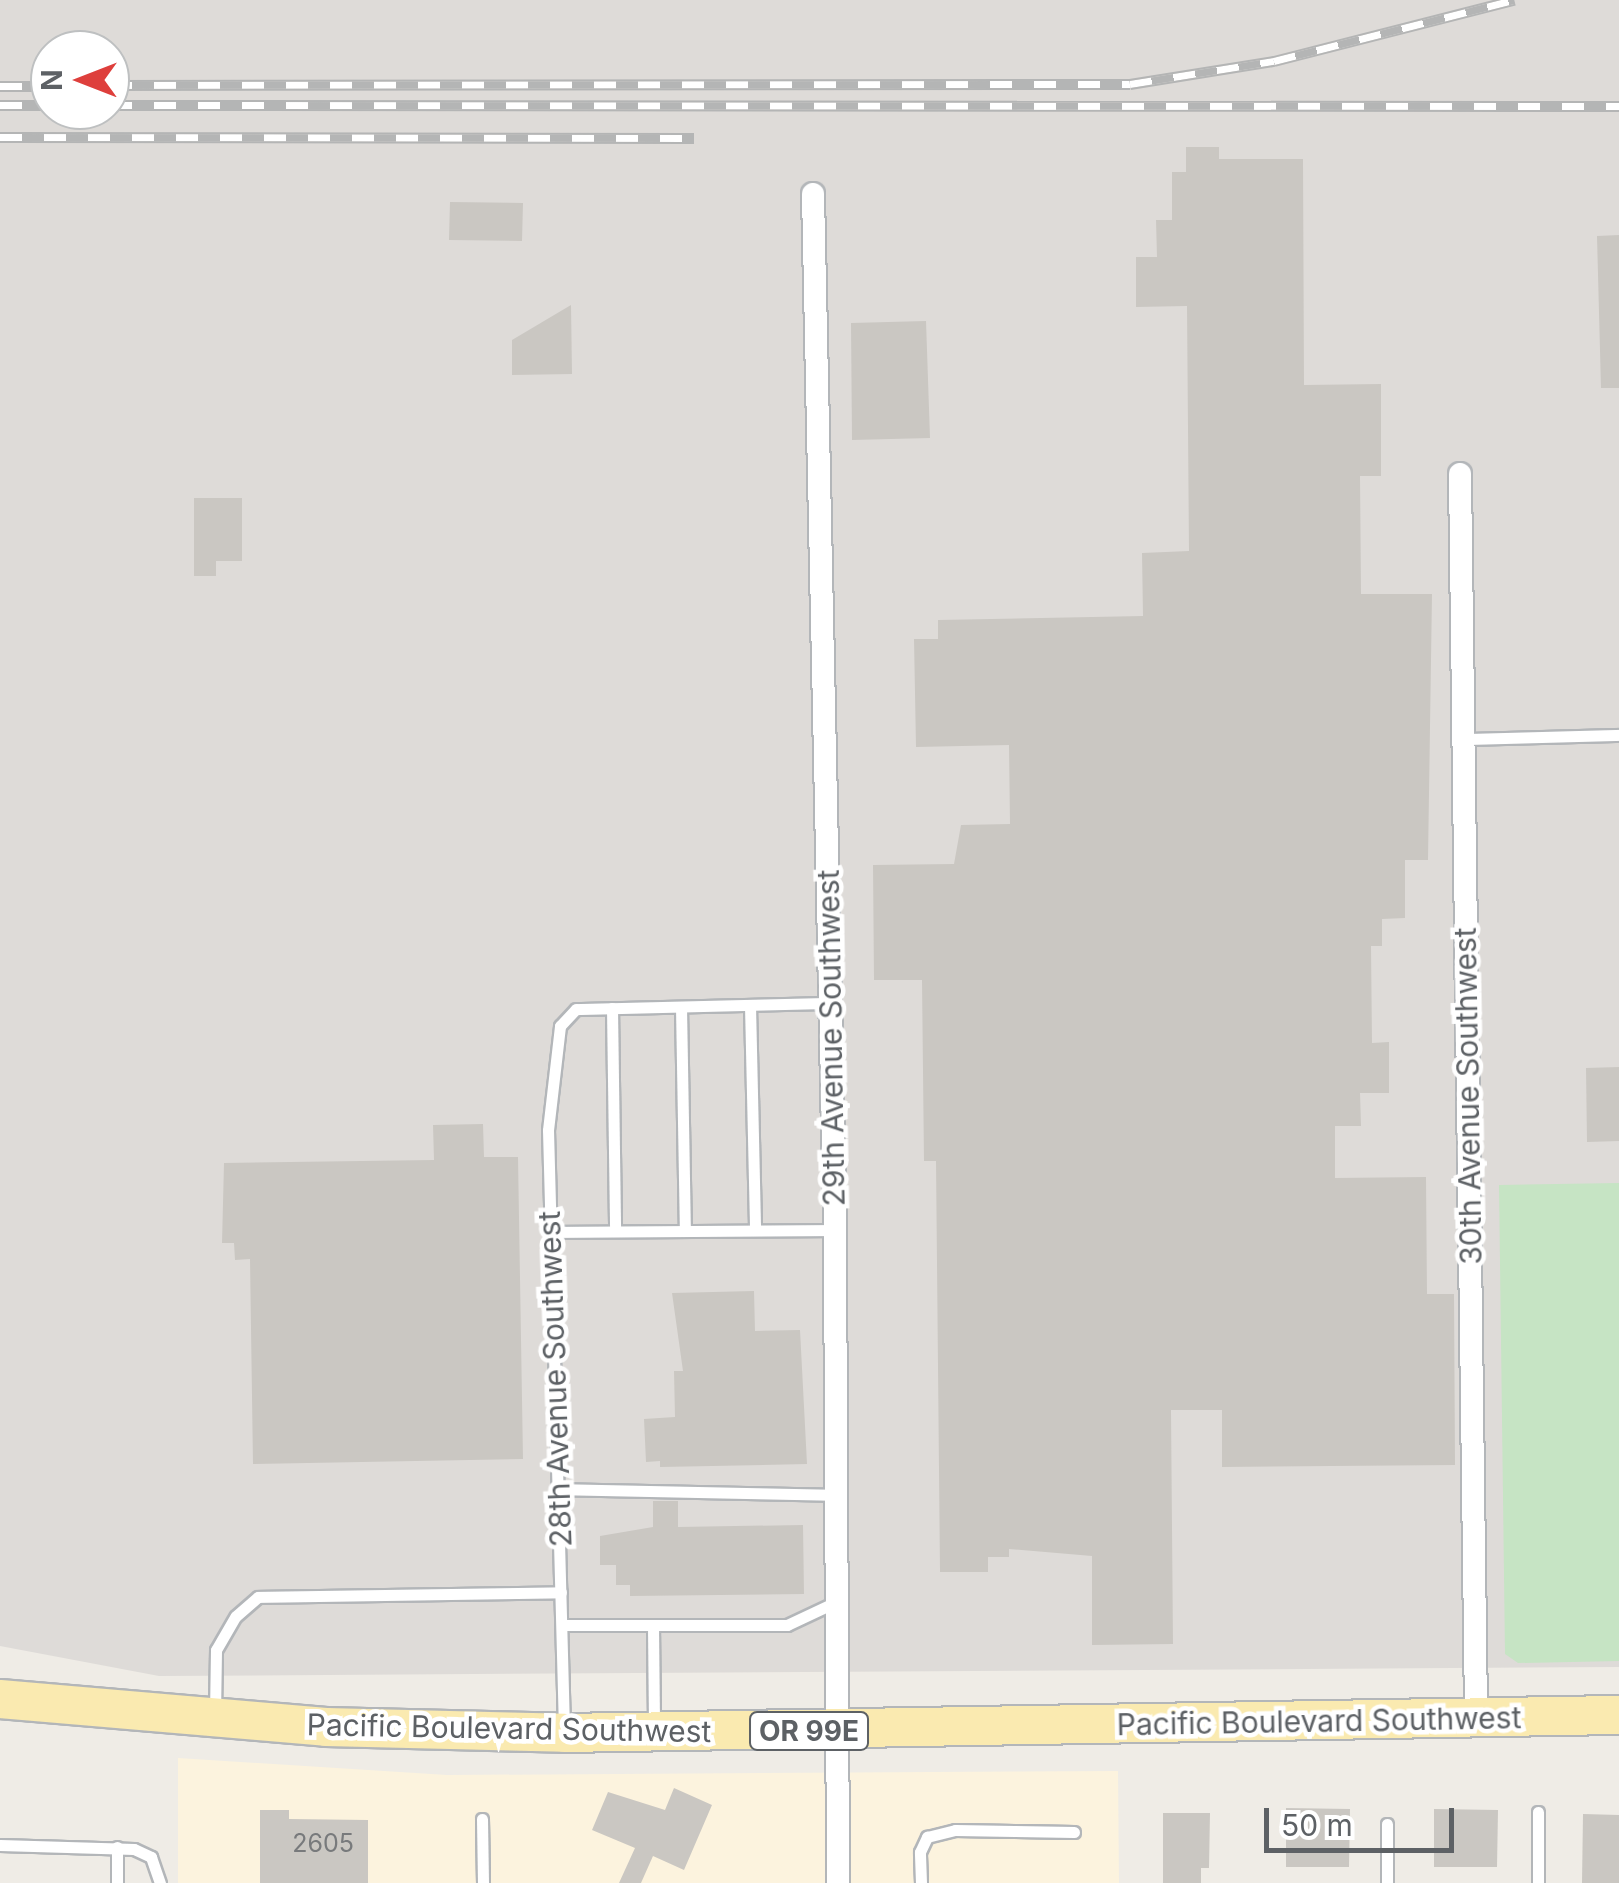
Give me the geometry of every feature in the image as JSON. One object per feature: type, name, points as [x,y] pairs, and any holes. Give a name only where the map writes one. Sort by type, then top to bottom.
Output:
[{"type":"main road","name":"Pacific Boulevard Southwest","points":[[0,1699],[216,1718],[564,1733],[837,1732],[1619,1715]]},
{"type":"street","name":"29th Avenue Southwest","points":[[813,194],[835,1230],[838,1883]]},
{"type":"street","name":"30th Avenue Southwest","points":[[1460,474],[1476,1718]]},
{"type":"lane","points":[[1464,739],[1619,735]]},
{"type":"lane","points":[[615,1232],[612,1008],[830,1003]]},
{"type":"lane","points":[[750,1005],[755,1230]]},
{"type":"lane","points":[[681,1007],[686,1231]]},
{"type":"lane","name":"28th Avenue Southwest","points":[[564,1733],[548,1130],[560,1026],[576,1009],[612,1008]]},
{"type":"lane","points":[[551,1232],[835,1230]]},
{"type":"lane","points":[[558,1489],[836,1495]]},
{"type":"lane","points":[[216,1718],[216,1650],[236,1616],[258,1598],[561,1592]]},
{"type":"lane","points":[[562,1625],[787,1625],[813,1618],[837,1601]]},
{"type":"lane","points":[[652,1627],[654,1732]]},
{"type":"lane","points":[[1538,1812],[1538,1883]]},
{"type":"lane","points":[[482,1819],[483,1883]]},
{"type":"lane","points":[[1387,1824],[1387,1883]]},
{"type":"lane","points":[[921,1883],[920,1852],[928,1837],[955,1830],[1074,1832]]},
{"type":"lane","points":[[0,1846],[116,1847],[151,1858],[160,1883]]},
{"type":"lane","points":[[116,1847],[117,1883]]},
{"type":"shaded area","points":[[0,0],[1619,0],[1619,1667],[159,1676],[0,1646]]},
{"type":"shaded area","points":[[178,1758],[447,1775],[1118,1771],[1119,1883],[178,1883]]},
{"type":"green space","points":[[1619,1183],[1619,1661],[1518,1663],[1505,1654],[1499,1185]]},
{"type":"building","points":[[1186,147],[1219,147],[1219,159],[1303,159],[1304,385],[1381,384],[1381,476],[1360,476],[1361,594],[1432,594],[1428,860],[1405,860],[1405,918],[1382,919],[1382,946],[1371,946],[1372,1043],[1389,1042],[1389,1093],[1360,1093],[1361,1126],[1335,1126],[1335,1178],[1426,1177],[1427,1294],[1454,1294],[1455,1465],[1222,1467],[1222,1410],[1171,1410],[1173,1644],[1092,1645],[1092,1556],[1009,1549],[1009,1557],[988,1557],[988,1572],[940,1572],[936,1161],[924,1161],[922,980],[874,980],[873,865],[954,864],[961,825],[1010,824],[1009,745],[916,747],[914,639],[938,639],[938,620],[1143,616],[1142,553],[1189,551],[1187,306],[1136,307],[1136,257],[1157,257],[1156,220],[1172,220],[1172,172],[1186,172]]},
{"type":"building","points":[[450,202],[523,203],[522,241],[449,240]]},
{"type":"building","points":[[1619,235],[1619,388],[1601,388],[1597,236]]},
{"type":"building","points":[[571,305],[572,374],[512,375],[512,340]]},
{"type":"building","points":[[926,321],[930,438],[852,440],[851,323]]},
{"type":"building","points":[[194,498],[242,498],[242,561],[216,561],[216,576],[194,576]]},
{"type":"building","points":[[1619,1067],[1619,1141],[1587,1142],[1586,1068]]},
{"type":"building","points":[[483,1124],[484,1157],[518,1157],[523,1459],[253,1464],[250,1259],[235,1260],[234,1243],[222,1243],[224,1163],[434,1160],[433,1125]]},
{"type":"building","points":[[754,1291],[755,1331],[800,1330],[807,1464],[660,1467],[660,1461],[646,1462],[644,1419],[675,1417],[674,1371],[683,1371],[672,1293]]},
{"type":"building","points":[[653,1501],[678,1501],[678,1527],[803,1525],[804,1594],[630,1596],[630,1585],[616,1585],[616,1565],[600,1565],[600,1536],[653,1527]]},
{"type":"building","points":[[674,1788],[712,1805],[684,1870],[653,1856],[641,1883],[619,1883],[635,1848],[592,1830],[608,1792],[665,1810]]},
{"type":"building","points":[[1286,1808],[1350,1809],[1349,1867],[1286,1867]]},
{"type":"building","points":[[1434,1809],[1498,1810],[1497,1867],[1434,1867]]},
{"type":"building","points":[[260,1810],[289,1810],[289,1819],[368,1820],[368,1883],[260,1883]]},
{"type":"building","points":[[1163,1813],[1210,1813],[1209,1868],[1201,1868],[1201,1883],[1163,1883]]},
{"type":"building","points":[[1583,1814],[1619,1815],[1619,1883],[1582,1883]]},
{"type":"railway","points":[[130,85],[1130,84],[1274,61],[1514,0]]},
{"type":"railway","points":[[0,86],[30,86]]},
{"type":"railway","points":[[0,105],[30,105]]},
{"type":"railway","points":[[130,105],[1619,106]]},
{"type":"railway","points":[[0,137],[694,138]]}]
